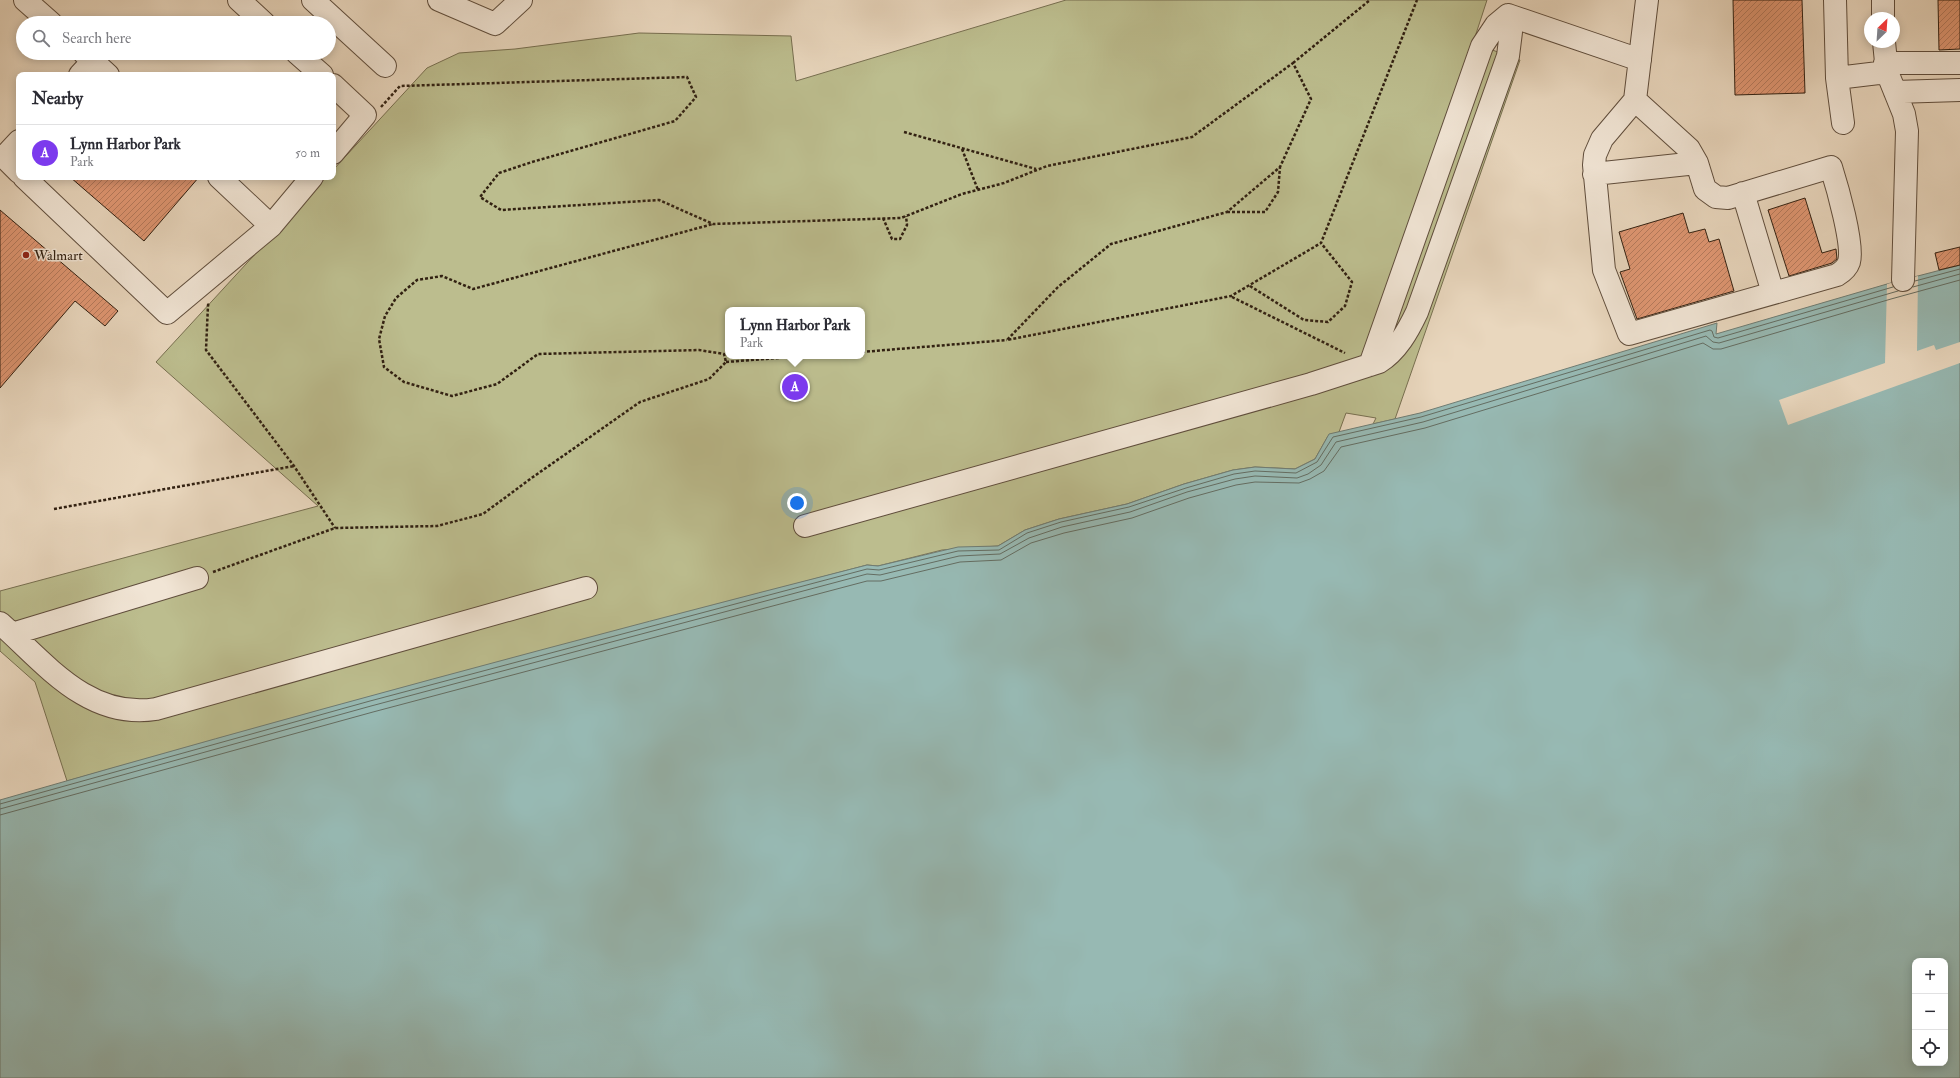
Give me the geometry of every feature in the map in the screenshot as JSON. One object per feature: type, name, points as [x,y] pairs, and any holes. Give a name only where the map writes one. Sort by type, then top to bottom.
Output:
[{"type":"street","points":[[25,0],[43,16]]},
{"type":"street","points":[[239,0],[256,16]]},
{"type":"street","points":[[313,0],[330,16]]},
{"type":"street","points":[[439,0],[495,24],[521,0]]},
{"type":"street","points":[[1635,100],[1689,149],[1697,163],[1702,183],[1710,194],[1722,199],[1831,167],[1842,206],[1850,255],[1848,264],[1837,275],[1629,334],[1604,270],[1598,200],[1594,174],[1595,155],[1600,143],[1635,100],[1647,0]]},
{"type":"street","points":[[1835,0],[1837,78],[1843,123]]},
{"type":"street","points":[[1883,0],[1883,12]]},
{"type":"street","points":[[805,526],[1280,392],[1370,365],[1482,46],[1510,8],[1640,60]]},
{"type":"street","points":[[336,21],[385,66]]},
{"type":"street","points":[[1837,78],[1886,59],[1960,63]]},
{"type":"street","points":[[1886,59],[1895,92],[1904,114],[1907,131],[1903,280]]},
{"type":"street","points":[[305,60],[319,72]]},
{"type":"street","points":[[336,88],[365,115],[336,149]]},
{"type":"street","points":[[1895,92],[1960,90]]},
{"type":"street","points":[[16,144],[4,157],[16,169]]},
{"type":"street","points":[[1594,174],[1697,163]]},
{"type":"street","points":[[27,180],[167,314],[271,226],[309,180]]},
{"type":"street","points":[[221,180],[271,226]]},
{"type":"street","points":[[1743,193],[1773,293]]},
{"type":"street","points":[[6,628],[197,578]]},
{"type":"street","points":[[6,628],[63,680],[88,697],[110,707],[138,711],[156,709],[586,588]]},
{"type":"path","points":[[725,358],[724,354],[699,350],[538,354],[497,384],[452,396],[404,382],[384,367],[379,339],[385,316],[396,298],[417,280],[442,276],[473,289],[713,224],[901,218],[978,190],[1004,183],[1047,166],[1192,138],[1293,63],[1370,0]]},
{"type":"path","points":[[865,352],[1007,340],[1231,296],[1321,243],[1417,0]]},
{"type":"path","points":[[1007,340],[1058,287],[1111,244],[1227,212],[1265,212],[1278,192],[1280,167],[1311,99],[1293,63]]},
{"type":"path","points":[[380,109],[400,86],[687,77],[696,98],[675,121],[499,173],[480,197],[501,210],[659,200],[713,224]]},
{"type":"path","points":[[904,132],[1037,170]]},
{"type":"path","points":[[962,148],[978,190]]},
{"type":"path","points":[[1227,212],[1280,167]]},
{"type":"path","points":[[882,218],[892,239],[900,239],[907,225],[906,216]]},
{"type":"path","points":[[1250,286],[1304,320],[1328,322],[1345,306],[1352,282],[1321,243]]},
{"type":"path","points":[[1231,296],[1370,365]]},
{"type":"path","points":[[213,300],[208,305],[206,350],[294,466],[335,528]]},
{"type":"path","points":[[197,578],[335,528],[437,526],[483,514],[640,402],[708,379],[726,362],[765,359]]},
{"type":"path","points":[[54,510],[294,466]]},
{"type":"green space","points":[[1066,0],[1487,0],[1473,43],[1520,60],[1395,419],[1373,424],[1376,418],[1346,413],[1339,432],[1328,436],[1315,459],[1295,469],[1255,467],[1233,470],[1184,484],[1127,504],[1059,519],[1025,530],[998,546],[942,550],[878,566],[867,565],[369,697],[67,781],[35,682],[0,651],[0,591],[318,506],[156,362],[323,180],[336,180],[336,167],[427,68],[459,53],[515,49],[639,33],[791,36],[796,81]]},
{"type":"water","points":[[1960,265],[1960,1078],[0,1078],[0,800],[432,679],[867,565],[878,566],[958,547],[998,546],[1025,530],[1059,519],[1127,504],[1184,484],[1233,470],[1255,467],[1295,469],[1315,459],[1329,434],[1420,413],[1717,323],[1716,334],[1887,284]]},
{"type":"pier","points":[[1918,276],[1917,351],[1934,345],[1936,350],[1960,342],[1960,363],[1788,425],[1779,400],[1885,363],[1887,284]]},
{"type":"building","points":[[1733,0],[1802,0],[1805,93],[1735,95]]},
{"type":"building","points":[[1938,0],[1960,0],[1960,49],[1939,50]]},
{"type":"building","points":[[73,180],[196,180],[144,241]]},
{"type":"building","points":[[1805,198],[1822,253],[1836,249],[1837,259],[1832,263],[1789,276],[1768,210]]},
{"type":"building","name":"Walmart","points":[[0,210],[118,311],[105,326],[75,301],[0,388]]},
{"type":"building","points":[[1683,213],[1689,233],[1705,229],[1709,242],[1719,239],[1734,291],[1637,319],[1620,272],[1630,269],[1619,232]]},
{"type":"building","points":[[1960,247],[1960,265],[1939,270],[1935,253]]},
{"type":"place","name":"Walmart","points":[[26,255]]},
{"type":"place","name":"Lynn Harbor Park","points":[[795,387]]}]
